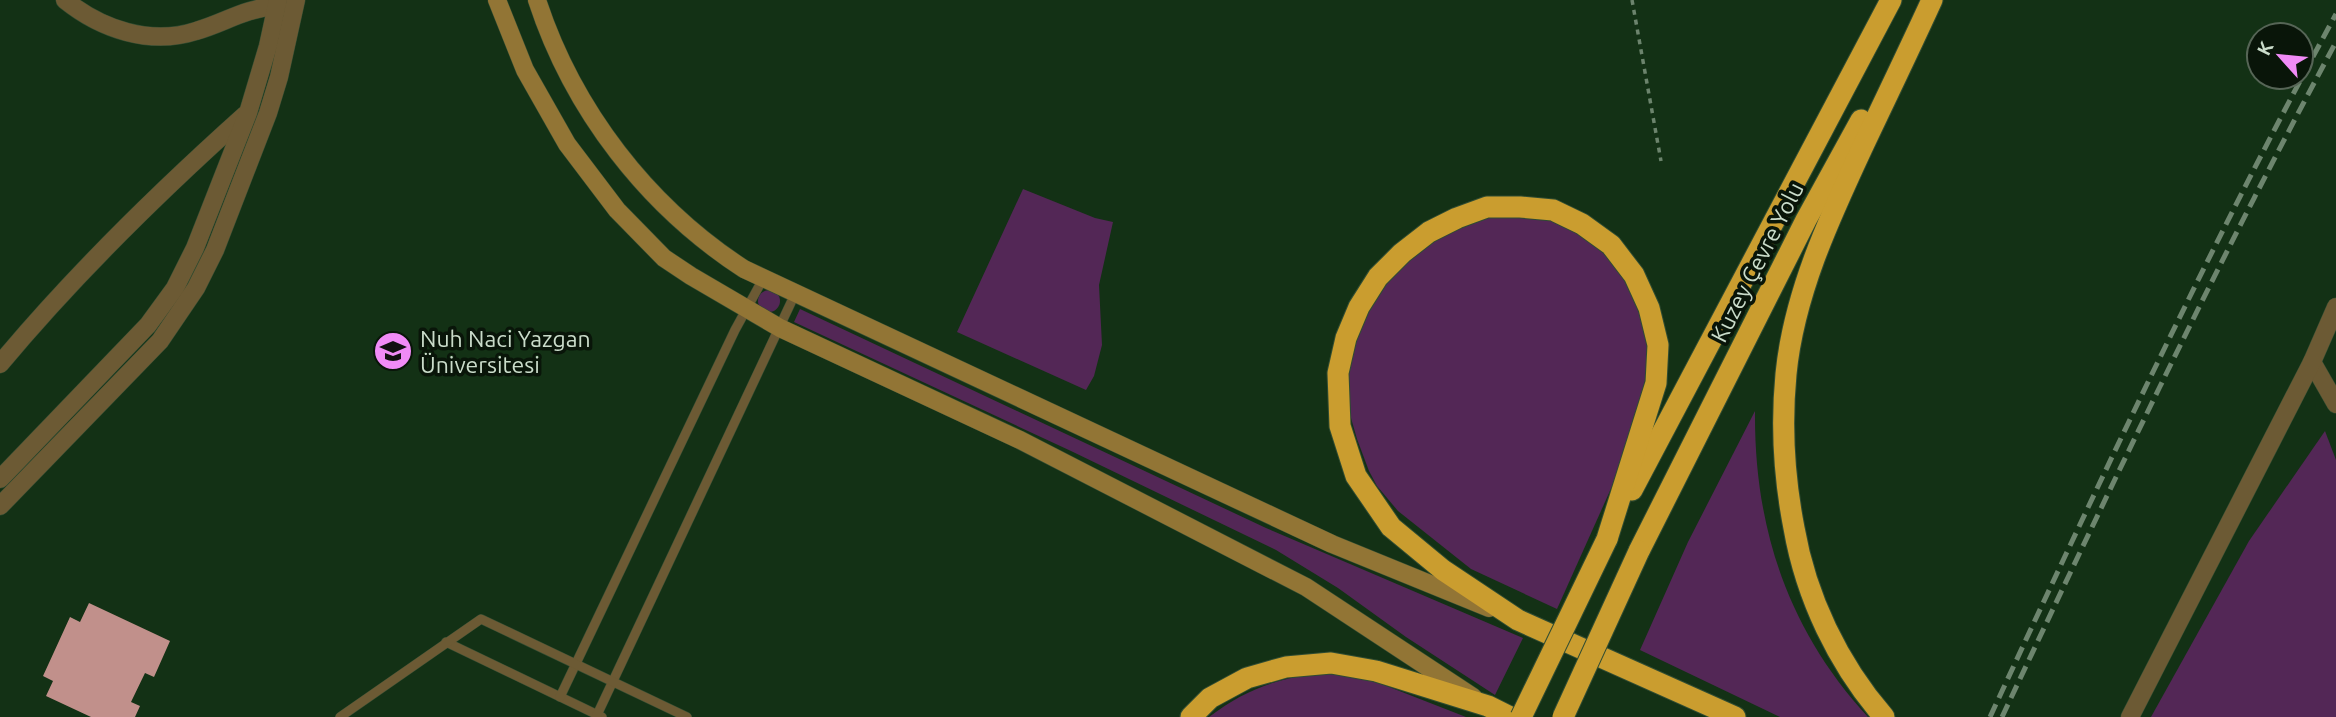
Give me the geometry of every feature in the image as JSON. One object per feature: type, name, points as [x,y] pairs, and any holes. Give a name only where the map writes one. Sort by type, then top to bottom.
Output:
[{"type":"highway","name":"Kuzey Çevre Yolu","points":[[1607,539],[1891,0]]},
{"type":"highway","name":"Kuzey Çevre Yolu","points":[[1563,717],[1639,551],[1806,220],[1930,0]]},
{"type":"highway","points":[[1884,717],[1845,664],[1809,587],[1797,545],[1784,459],[1785,394],[1796,319],[1812,265],[1832,213],[1930,0]]},
{"type":"highway","points":[[1521,717],[1607,539],[1656,383],[1658,345],[1649,308],[1634,275],[1611,245],[1582,224],[1553,210],[1487,207],[1429,232],[1402,253],[1378,277],[1359,307],[1346,338],[1338,373],[1340,426],[1356,476],[1391,527],[1443,570],[1518,620],[1731,715]]},
{"type":"highway","points":[[1191,717],[1210,698],[1247,678],[1286,667],[1331,663],[1376,671],[1488,706],[1510,717]]},
{"type":"highway","points":[[1700,717],[1718,713],[1731,715]]},
{"type":"street","points":[[0,478],[148,325],[169,297],[195,248],[248,113],[278,3],[249,10],[185,34],[154,37],[110,27],[65,0]]},
{"type":"street","points":[[0,506],[160,341],[196,288],[215,250],[268,113],[296,0]]},
{"type":"street","points":[[497,0],[525,70],[550,118],[617,211],[664,258],[780,328],[1020,440],[1306,587],[1488,706]]},
{"type":"street","points":[[537,0],[558,52],[585,103],[632,170],[657,200],[723,256],[763,279],[1332,544],[1518,620]]},
{"type":"street","points":[[0,364],[60,295],[138,214],[248,113]]},
{"type":"street","points":[[2130,717],[2335,312]]},
{"type":"street","points":[[2312,362],[2336,404]]},
{"type":"lane","points":[[560,697],[746,308],[763,279]]},
{"type":"lane","points":[[446,642],[600,716],[613,682],[730,428],[795,294]]},
{"type":"lane","points":[[340,717],[481,619],[687,717]]},
{"type":"path","points":[[1632,0],[1661,161]]},
{"type":"shaded area","points":[[1023,189],[1095,218],[1113,222],[1099,285],[1102,345],[1094,376],[1086,390],[957,332]]},
{"type":"shaded area","points":[[1479,215],[1549,218],[1591,238],[1629,281],[1648,335],[1648,363],[1642,400],[1622,464],[1557,609],[1471,569],[1398,511],[1377,486],[1369,471],[1351,418],[1348,374],[1355,337],[1379,289],[1421,246]]},
{"type":"shaded area","points":[[769,290],[777,293],[780,301],[777,309],[769,312],[761,309],[758,301],[761,293]]},
{"type":"shaded area","points":[[800,309],[1266,528],[1523,638],[1495,695],[1406,637],[1338,588],[1276,550],[794,322]]},
{"type":"shaded area","points":[[1755,411],[1761,496],[1781,575],[1816,649],[1840,684],[1868,717],[1780,717],[1640,650],[1688,542]]},
{"type":"shaded area","points":[[2325,431],[2336,460],[2336,717],[2151,717],[2249,541]]},
{"type":"shaded area","points":[[1327,672],[1361,676],[1466,717],[1209,717],[1264,686],[1294,677]]},
{"type":"building","points":[[89,603],[170,641],[154,677],[145,673],[131,702],[140,706],[135,717],[91,717],[46,696],[53,681],[43,676],[70,617],[80,622]]},
{"type":"railway","points":[[1990,717],[2201,275],[2336,14]]},
{"type":"railway","points":[[2002,717],[2206,293],[2336,42]]},
{"type":"place","name":"Nuh Naci Yazgan Üniversitesi","points":[[393,351]]}]
